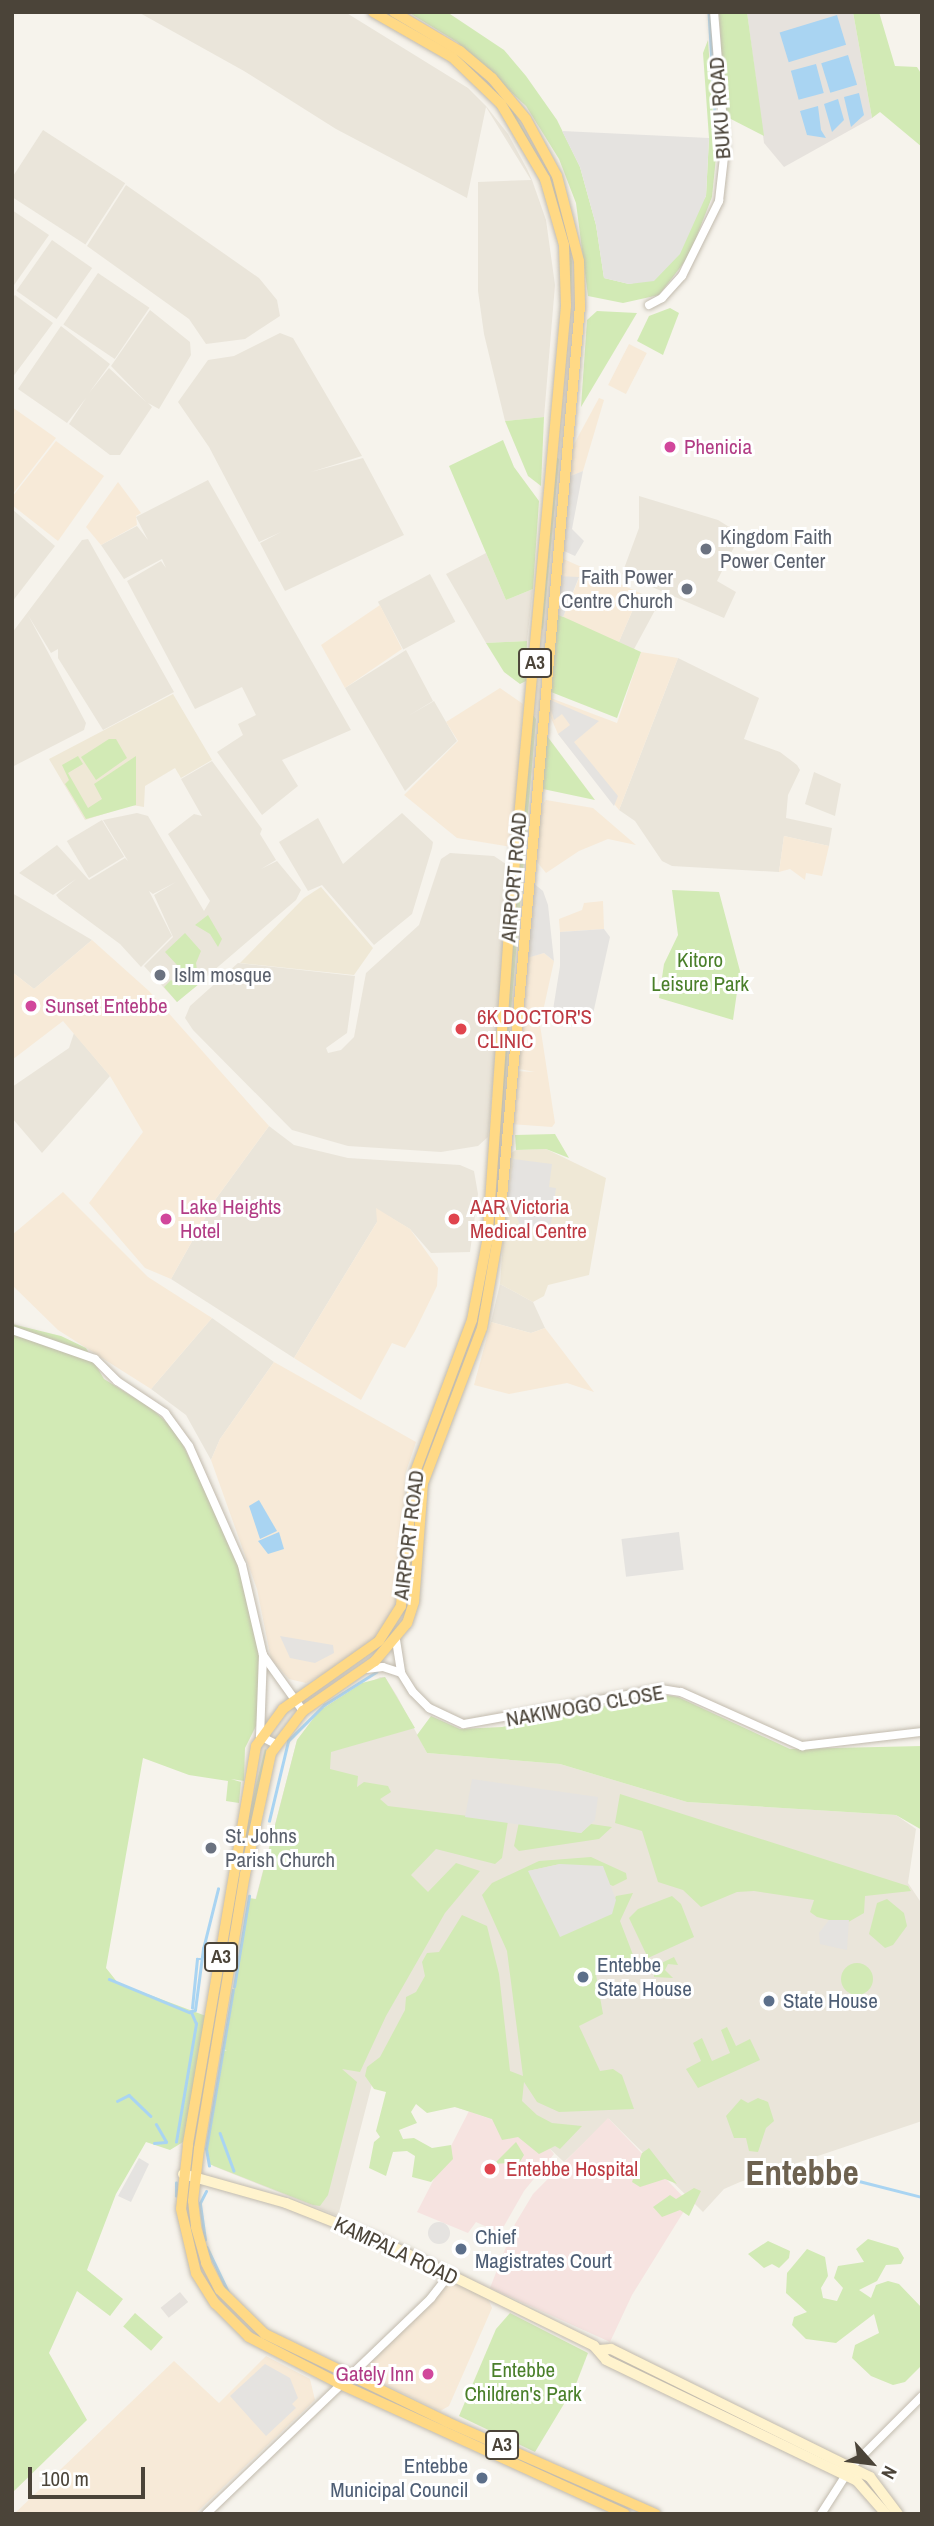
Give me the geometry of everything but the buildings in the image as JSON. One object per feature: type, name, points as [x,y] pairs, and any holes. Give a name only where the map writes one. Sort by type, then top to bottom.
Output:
[{"type":"highway","name":"AIRPORT ROAD","points":[[258,1741],[295,1699],[379,1641],[407,1607],[414,1475],[472,1320],[486,1242],[510,916],[566,306],[561,231],[538,163],[486,87],[436,46],[373,12]]},
{"type":"highway","name":"AIRPORT ROAD","points":[[273,1748],[303,1711],[361,1671],[396,1640],[407,1607],[423,1483],[468,1373],[491,1290],[580,306],[575,234],[551,161],[520,111],[460,51],[394,12]]},
{"type":"highway","points":[[537,640],[549,641]]},
{"type":"highway","name":"A3","points":[[258,1741],[184,2171],[181,2209],[188,2254],[209,2296],[248,2337],[338,2383],[625,2514]]},
{"type":"highway","name":"A3","points":[[273,1748],[245,1874],[193,2201],[199,2243],[226,2298],[265,2334],[349,2375],[656,2514]]},
{"type":"main road","name":"KAMPALA ROAD","points":[[184,2171],[330,2220],[599,2350],[611,2349],[849,2471],[870,2477],[898,2514]]},
{"type":"main road","name":"KAMPALA ROAD","points":[[849,2471],[866,2487],[886,2514]]},
{"type":"street","name":"BUKU ROAD","points":[[649,305],[662,298],[681,276],[719,201],[725,148],[714,12]]},
{"type":"street","points":[[12,1330],[95,1359],[117,1381],[165,1413],[189,1446],[242,1564],[263,1655],[258,1741],[273,1748]]},
{"type":"street","points":[[361,1671],[383,1667],[401,1673],[396,1640]]},
{"type":"street","points":[[263,1655],[303,1711]]},
{"type":"street","name":"NAKIWOGO CLOSE","points":[[401,1673],[420,1700],[446,1717],[481,1725],[662,1689],[681,1692],[802,1746],[922,1732]]},
{"type":"street","points":[[206,2514],[338,2383],[431,2298],[447,2276]]},
{"type":"street","points":[[821,2514],[849,2471],[922,2396]]},
{"type":"shaded area","points":[[138,12],[345,12],[468,88],[486,106],[508,134],[532,180],[546,220],[555,285],[544,417],[505,421],[484,334],[478,291],[478,182],[531,180],[486,107],[467,198],[336,129],[244,71]]},
{"type":"shaded area","points":[[747,12],[853,12],[872,118],[784,167],[764,143]]},
{"type":"shaded area","points":[[43,130],[125,183],[85,245],[12,197],[12,178]]},
{"type":"shaded area","points":[[562,131],[709,138],[706,196],[680,254],[654,281],[629,284],[604,278],[596,225],[580,167]]},
{"type":"shaded area","points":[[126,185],[259,278],[277,300],[280,316],[245,339],[206,344],[189,319],[87,246]]},
{"type":"shaded area","points":[[12,210],[49,235],[12,288]]},
{"type":"shaded area","points":[[52,240],[92,268],[57,319],[16,291]]},
{"type":"shaded area","points":[[98,273],[149,308],[115,359],[63,324]]},
{"type":"shaded area","points":[[15,295],[53,323],[12,378],[12,298]]},
{"type":"shaded area","points":[[150,310],[190,342],[191,355],[159,409],[148,403],[152,407],[120,455],[110,455],[69,424],[86,398],[67,423],[18,389],[61,326],[110,364],[89,393],[109,368],[146,402],[111,366]]},
{"type":"shaded area","points":[[280,333],[293,338],[362,456],[311,472],[363,458],[404,535],[285,591],[260,543],[281,532],[259,542],[209,447],[178,402],[208,360],[234,356]]},
{"type":"shaded area","points":[[629,344],[647,353],[626,394],[608,385]]},
{"type":"shaded area","points":[[599,398],[604,400],[583,471],[568,477],[573,446]]},
{"type":"shaded area","points":[[12,407],[56,438],[12,495]]},
{"type":"shaded area","points":[[56,441],[104,476],[58,541],[12,505],[12,497]]},
{"type":"shaded area","points":[[583,471],[572,529],[584,541],[575,556],[562,550],[568,477]]},
{"type":"shaded area","points":[[208,480],[351,730],[282,760],[298,786],[262,815],[217,752],[243,735],[238,724],[256,715],[242,687],[195,709],[127,581],[161,561],[166,568],[162,559],[124,579],[101,545],[137,526],[148,540],[136,517]]},
{"type":"shaded area","points":[[118,482],[141,513],[136,516],[137,525],[101,545],[86,527]]},
{"type":"shaded area","points":[[639,496],[718,520],[734,530],[729,540],[736,543],[717,581],[736,592],[724,618],[622,574],[639,528]]},
{"type":"shaded area","points":[[12,509],[55,546],[12,602]]},
{"type":"shaded area","points":[[88,539],[174,692],[103,730],[58,658],[58,649],[51,653],[28,615],[86,723],[84,730],[12,767],[12,633],[82,540]]},
{"type":"shaded area","points":[[486,553],[506,600],[533,589],[527,641],[486,643],[446,574]]},
{"type":"shaded area","points":[[559,557],[640,593],[618,644],[563,617],[579,578],[556,576]]},
{"type":"shaded area","points":[[430,574],[455,622],[403,649],[378,602]]},
{"type":"shaded area","points":[[556,576],[579,577],[563,617],[554,613]]},
{"type":"shaded area","points":[[640,593],[660,601],[633,651],[618,644]]},
{"type":"shaded area","points":[[380,605],[402,649],[345,688],[321,645]]},
{"type":"shaded area","points":[[406,650],[433,701],[408,716],[434,701],[457,741],[405,791],[345,688]]},
{"type":"shaded area","points":[[641,652],[678,658],[619,810],[558,734],[548,711],[548,697],[617,723]]},
{"type":"shaded area","points":[[678,658],[759,698],[744,739],[780,752],[797,765],[800,770],[788,795],[786,818],[832,828],[829,846],[784,836],[779,872],[672,866],[662,861],[635,821],[619,810]]},
{"type":"shaded area","points":[[500,688],[523,704],[512,847],[457,838],[404,795],[458,741],[446,722]]},
{"type":"shaded area","points":[[173,694],[212,760],[181,778],[175,768],[145,786],[144,807],[132,805],[85,820],[49,759]]},
{"type":"shaded area","points":[[548,699],[599,721],[574,742],[618,796],[614,806],[558,734],[570,725],[562,714],[554,720]]},
{"type":"shaded area","points":[[212,761],[262,829],[260,834],[276,860],[261,869],[277,861],[301,890],[296,900],[177,1002],[144,966],[173,937],[154,895],[176,882],[153,894],[149,891],[172,936],[141,967],[120,944],[56,895],[76,879],[53,895],[19,873],[57,845],[89,880],[125,858],[128,861],[103,820],[137,813],[148,816],[204,911],[210,901],[168,834],[194,814],[202,816],[181,779]]},
{"type":"shaded area","points":[[814,772],[841,784],[835,816],[805,804]]},
{"type":"shaded area","points":[[546,800],[593,808],[636,845],[608,839],[579,851],[546,873],[533,857],[540,808]]},
{"type":"shaded area","points":[[402,813],[433,842],[432,848],[412,914],[374,945],[322,885],[308,891],[279,842],[318,818],[343,864]]},
{"type":"shaded area","points":[[102,820],[124,857],[89,878],[67,841]]},
{"type":"shaded area","points":[[784,836],[829,846],[822,876],[806,873],[805,880],[790,869],[779,872]]},
{"type":"shaded area","points":[[450,853],[494,856],[512,868],[488,1137],[478,1146],[441,1152],[348,1146],[292,1130],[193,1030],[185,1018],[190,1006],[238,963],[355,976],[347,1033],[326,1048],[328,1053],[341,1050],[354,1037],[366,973],[419,925],[441,859]]},
{"type":"shaded area","points":[[532,882],[543,891],[548,905],[554,961],[544,953],[527,958]]},
{"type":"shaded area","points":[[321,887],[373,948],[354,975],[240,963],[304,898]]},
{"type":"shaded area","points":[[12,893],[92,940],[34,989],[12,972]]},
{"type":"shaded area","points":[[603,901],[604,929],[560,932],[559,919],[582,910],[584,903]]},
{"type":"shaded area","points":[[604,929],[610,937],[591,1023],[552,1016],[560,966],[560,932]]},
{"type":"shaded area","points":[[92,940],[149,991],[269,1126],[215,1200],[171,1279],[145,1268],[89,1203],[143,1132],[110,1076],[63,1021],[12,1060],[12,972],[34,989]]},
{"type":"shaded area","points":[[544,953],[554,961],[540,1025],[555,1123],[552,1127],[510,1124],[514,1071],[535,1072],[514,1068],[520,959]]},
{"type":"shaded area","points":[[74,1033],[110,1076],[42,1153],[12,1118],[12,1087],[69,1048]]},
{"type":"shaded area","points":[[269,1126],[294,1145],[348,1158],[460,1165],[474,1171],[478,1194],[470,1252],[431,1253],[410,1229],[388,1216],[377,1222],[294,1358],[171,1279],[215,1200]]},
{"type":"shaded area","points":[[546,1149],[606,1178],[589,1275],[548,1285],[544,1296],[533,1302],[500,1284],[508,1173],[511,1153],[516,1150]]},
{"type":"shaded area","points":[[513,1159],[552,1164],[549,1187],[556,1188],[551,1224],[522,1231],[517,1217],[507,1211]]},
{"type":"shaded area","points":[[63,1192],[148,1277],[212,1318],[151,1389],[58,1330],[12,1285],[12,1235]]},
{"type":"shaded area","points":[[376,1208],[410,1229],[438,1268],[437,1286],[405,1348],[392,1343],[361,1400],[294,1358],[377,1222]]},
{"type":"shaded area","points":[[500,1284],[533,1302],[545,1328],[531,1333],[491,1322]]},
{"type":"shaded area","points":[[212,1318],[274,1362],[220,1439],[211,1460],[186,1415],[151,1389]]},
{"type":"shaded area","points":[[491,1322],[531,1333],[545,1328],[594,1392],[567,1383],[509,1394],[474,1385]]},
{"type":"shaded area","points":[[274,1362],[416,1442],[405,1475],[403,1580],[393,1623],[344,1664],[306,1683],[289,1679],[271,1659],[257,1589],[211,1460],[220,1439]]},
{"type":"shaded area","points":[[679,1532],[684,1570],[626,1577],[621,1539]]},
{"type":"shaded area","points":[[280,1636],[333,1645],[334,1653],[315,1663],[290,1658]]},
{"type":"shaded area","name":"Entebbe State House","points":[[380,1677],[385,1677],[397,1696],[427,1753],[560,1764],[687,1802],[896,1815],[916,1829],[908,1883],[922,1904],[922,2121],[740,2182],[724,2189],[703,2212],[609,2119],[564,2162],[549,2148],[553,2143],[469,2111],[372,2084],[338,2216],[213,2166],[255,1901],[297,1740],[319,1711]]},
{"type":"shaded area","points":[[472,1779],[598,1797],[595,1820],[581,1833],[465,1817]]},
{"type":"shaded area","points":[[560,1864],[603,1866],[616,1900],[612,1914],[560,1937],[528,1871]]},
{"type":"shaded area","points":[[829,1920],[849,1920],[847,1950],[820,1944],[819,1933]]},
{"type":"shaded area","name":"Entebbe Hospital","points":[[469,2111],[554,2143],[549,2148],[554,2154],[524,2191],[500,2233],[476,2222],[468,2233],[417,2212]]},
{"type":"shaded area","points":[[608,2118],[689,2203],[632,2295],[610,2342],[490,2288],[515,2224],[533,2194]]},
{"type":"shaded area","points":[[139,2158],[149,2164],[131,2202],[118,2196]]},
{"type":"shaded area","points":[[439,2222],[447,2225],[450,2233],[447,2241],[439,2244],[431,2241],[428,2233],[431,2225]]},
{"type":"shaded area","points":[[455,2283],[488,2299],[492,2308],[449,2406],[440,2411],[365,2375],[364,2370],[445,2285]]},
{"type":"shaded area","points":[[180,2292],[188,2302],[169,2318],[161,2308]]},
{"type":"shaded area","points":[[266,2356],[310,2379],[315,2400],[195,2514],[14,2514],[174,2361],[219,2403]]},
{"type":"shaded area","points":[[265,2364],[290,2378],[298,2398],[292,2404],[296,2408],[266,2436],[230,2396]]},
{"type":"green space","points":[[376,12],[386,12],[458,53],[514,112],[558,195],[572,262],[571,300],[557,204],[481,81]]},
{"type":"green space","points":[[408,12],[447,12],[504,50],[526,76],[557,120],[580,167],[596,225],[604,278],[629,284],[655,278],[706,196],[709,138],[703,53],[708,40],[716,157],[712,197],[689,256],[659,295],[623,303],[588,296],[576,203],[559,159],[526,106],[457,42]]},
{"type":"green space","points":[[719,12],[747,12],[764,136],[725,116]]},
{"type":"green space","points":[[853,12],[879,12],[895,66],[917,67],[922,75],[922,147],[880,112],[872,118]]},
{"type":"green space","points":[[670,308],[679,313],[663,355],[637,341],[649,316]]},
{"type":"green space","points":[[597,311],[637,313],[581,407],[587,320]]},
{"type":"green space","points":[[544,417],[541,486],[528,476],[505,421]]},
{"type":"green space","points":[[503,440],[514,467],[539,501],[533,589],[506,600],[449,466]]},
{"type":"green space","points":[[556,457],[559,459],[543,630],[541,627]]},
{"type":"green space","points":[[557,614],[641,652],[617,718],[551,692]]},
{"type":"green space","points":[[527,641],[526,681],[520,684],[504,672],[486,643]]},
{"type":"green space","points":[[533,715],[536,719],[497,1174],[508,987]]},
{"type":"green space","points":[[544,732],[595,800],[543,789]]},
{"type":"green space","points":[[109,739],[116,739],[127,758],[96,780],[81,757]]},
{"type":"green space","points":[[78,756],[83,764],[68,773],[88,808],[102,799],[94,784],[136,756],[136,805],[86,819],[65,784],[69,780],[62,765]]},
{"type":"green space","name":"Kitoro Leisure Park","points":[[672,890],[719,892],[740,971],[733,1020],[659,998],[664,964],[678,935]]},
{"type":"green space","points":[[208,915],[222,939],[218,947],[210,934],[195,925]]},
{"type":"green space","points":[[185,933],[201,951],[196,963],[199,984],[177,1002],[164,987],[171,980],[179,986],[188,977],[165,952]]},
{"type":"green space","points":[[555,1134],[569,1158],[546,1149],[516,1150],[515,1135]]},
{"type":"green space","points":[[12,1324],[61,1336],[86,1348],[104,1379],[151,1408],[176,1431],[230,1540],[266,1649],[256,1726],[245,1748],[244,1781],[231,1779],[241,1782],[239,1803],[226,1801],[228,1781],[189,1775],[143,1758],[106,1968],[118,1983],[206,2016],[183,2142],[170,2150],[146,2142],[116,2194],[87,2270],[123,2299],[110,2316],[77,2291],[49,2353],[87,2420],[12,2493]]},
{"type":"green space","points":[[385,1677],[415,1728],[331,1752],[330,1769],[358,1776],[357,1787],[364,1782],[388,1786],[391,1792],[380,1799],[388,1806],[508,1821],[502,1858],[495,1864],[436,1849],[411,1875],[428,1892],[456,1863],[480,1871],[445,1913],[386,2016],[360,2072],[342,2069],[357,2082],[328,2195],[320,2206],[209,2164],[207,2145],[223,2050],[227,2051],[224,2049],[249,1898],[256,1899],[297,1740],[319,1711],[362,1683]]},
{"type":"green space","points":[[659,1694],[678,1697],[790,1749],[922,1746],[922,1830],[896,1815],[687,1802],[560,1764],[427,1753],[417,1735],[431,1716],[460,1729],[502,1727]]},
{"type":"green space","points":[[265,1749],[267,1751],[193,2147],[248,1818]]},
{"type":"green space","points":[[620,1794],[908,1886],[911,1891],[865,1896],[864,1913],[845,1924],[817,1917],[810,1912],[814,1900],[754,1891],[737,1892],[701,1907],[683,1890],[658,1882],[642,1831],[615,1823]]},
{"type":"green space","points":[[519,1822],[581,1833],[591,1824],[612,1827],[599,1839],[519,1851],[514,1846]]},
{"type":"green space","points":[[591,1857],[626,1873],[627,1879],[613,1886],[560,1864],[528,1871],[612,1906],[616,1896],[633,1893],[620,1921],[635,1960],[634,1969],[630,1973],[622,1956],[595,1969],[603,2014],[579,2026],[600,2071],[613,2069],[622,2075],[634,2109],[559,2112],[537,2102],[524,2082],[522,2101],[537,2115],[552,2123],[582,2126],[560,2149],[555,2146],[539,2154],[518,2137],[502,2140],[492,2119],[455,2107],[427,2113],[416,2104],[411,2112],[417,2123],[399,2130],[403,2139],[414,2138],[432,2148],[451,2145],[453,2159],[431,2182],[412,2177],[415,2156],[407,2151],[393,2152],[386,2176],[369,2168],[374,2142],[380,2137],[376,2131],[386,2092],[374,2089],[365,2076],[367,2067],[380,2057],[405,2010],[406,1997],[416,1992],[425,1976],[422,1962],[427,1953],[439,1952],[462,1915],[487,1926],[499,1974],[510,2071],[523,2076],[507,1951],[482,1895],[492,1883],[539,1861]]},
{"type":"green space","points":[[672,1896],[681,1904],[694,1937],[648,1958],[629,1918],[638,1909]]},
{"type":"green space","points":[[887,1899],[904,1913],[907,1926],[893,1945],[885,1948],[869,1934],[877,1903]]},
{"type":"green space","points":[[674,1957],[678,1965],[668,1964],[665,1970],[673,1978],[654,1977],[653,1967]]},
{"type":"green space","points":[[857,1963],[868,1968],[873,1979],[868,1990],[857,1995],[846,1990],[841,1979],[846,1968]]},
{"type":"green space","points":[[727,2027],[736,2046],[750,2039],[760,2060],[698,2088],[686,2069],[701,2061],[693,2043],[702,2038],[712,2061],[730,2053],[721,2030]]},
{"type":"green space","points":[[758,2098],[768,2102],[774,2121],[766,2128],[758,2152],[749,2151],[746,2138],[734,2138],[726,2116],[741,2099],[748,2103]]},
{"type":"green space","points":[[516,2142],[524,2155],[512,2175],[508,2163],[494,2164]]},
{"type":"green space","points":[[649,2148],[677,2184],[665,2179],[640,2187],[632,2182],[642,2153]]},
{"type":"green space","points":[[694,2188],[701,2191],[689,2216],[680,2210],[662,2217],[653,2207],[670,2195],[676,2199]]},
{"type":"green space","points":[[868,2239],[898,2248],[904,2258],[901,2264],[886,2265],[877,2281],[859,2290],[871,2298],[876,2285],[888,2281],[899,2284],[922,2308],[922,2365],[905,2382],[893,2385],[871,2376],[852,2358],[855,2345],[879,2333],[874,2314],[836,2343],[806,2339],[792,2325],[794,2317],[807,2312],[786,2293],[787,2273],[807,2249],[825,2257],[828,2276],[821,2288],[823,2298],[837,2301],[843,2288],[834,2278],[838,2266],[864,2262],[856,2249]]},
{"type":"green space","points":[[768,2241],[790,2251],[789,2258],[779,2268],[772,2264],[764,2268],[748,2254]]},
{"type":"green space","points":[[135,2313],[163,2337],[151,2351],[123,2327]]},
{"type":"green space","name":"Entebbe Children's Park","points":[[510,2313],[588,2353],[576,2384],[535,2452],[459,2416],[496,2329]]},
{"type":"water","points":[[837,15],[846,45],[789,62],[780,33]]},
{"type":"water","points":[[848,55],[857,85],[830,93],[821,63]]},
{"type":"water","points":[[816,64],[824,93],[799,100],[791,71]]},
{"type":"water","points":[[859,93],[864,115],[851,127],[844,97]]},
{"type":"water","points":[[838,99],[844,120],[832,132],[824,104]]},
{"type":"water","points":[[818,106],[821,130],[826,138],[807,135],[800,111]]},
{"type":"water","points":[[259,1500],[277,1531],[260,1539],[249,1506]]},
{"type":"water","points":[[279,1532],[284,1549],[268,1554],[258,1541]]},
{"type":"waterway","points":[[709,12],[715,112]]},
{"type":"waterway","points":[[269,1821],[288,1741],[324,1705],[376,1672]]},
{"type":"waterway","points":[[109,1979],[189,2012],[195,2010],[203,1949],[218,1889]]},
{"type":"waterway","points":[[234,1987],[249,1896]]},
{"type":"waterway","points":[[192,2008],[197,1959],[201,1959]]},
{"type":"waterway","points":[[209,2166],[206,2149],[233,1990]]},
{"type":"waterway","points":[[176,2142],[196,2024],[191,2012]]},
{"type":"waterway","points":[[117,2101],[129,2095],[151,2116]]},
{"type":"waterway","points":[[154,2143],[166,2142],[156,2125]]},
{"type":"waterway","points":[[220,2133],[234,2171]]},
{"type":"waterway","points":[[859,2181],[922,2197]]},
{"type":"waterway","points":[[176,2183],[176,2196]]},
{"type":"waterway","points":[[205,2240],[200,2203],[206,2191]]},
{"type":"waterway","points":[[207,2247],[228,2291]]},
{"type":"place","name":"Phenicia","points":[[670,447]]},
{"type":"place","name":"Kingdom Faith Power Center","points":[[706,549]]},
{"type":"place","name":"Faith Power Centre Church","points":[[687,589]]},
{"type":"place","name":"Islm mosque","points":[[160,975]]},
{"type":"place","name":"Sunset Entebbe","points":[[31,1006]]},
{"type":"place","name":"6K DOCTOR'S CLINIC","points":[[461,1029]]},
{"type":"place","name":"Lake Heights Hotel","points":[[166,1219]]},
{"type":"place","name":"AAR Victoria Medical Centre","points":[[454,1219]]},
{"type":"place","name":"St. Johns Parish Church","points":[[211,1848]]},
{"type":"place","name":"Entebbe State House","points":[[583,1977]]},
{"type":"place","name":"State House","points":[[769,2001]]},
{"type":"place","name":"Entebbe Hospital","points":[[490,2169]]},
{"type":"place","name":"Chief Magistrates Court","points":[[461,2249]]},
{"type":"place","name":"Gately Inn","points":[[428,2374]]},
{"type":"place","name":"Entebbe Municipal Council","points":[[482,2478]]},
{"type":"district","name":"Entebbe","points":[[802,2173]]}]
